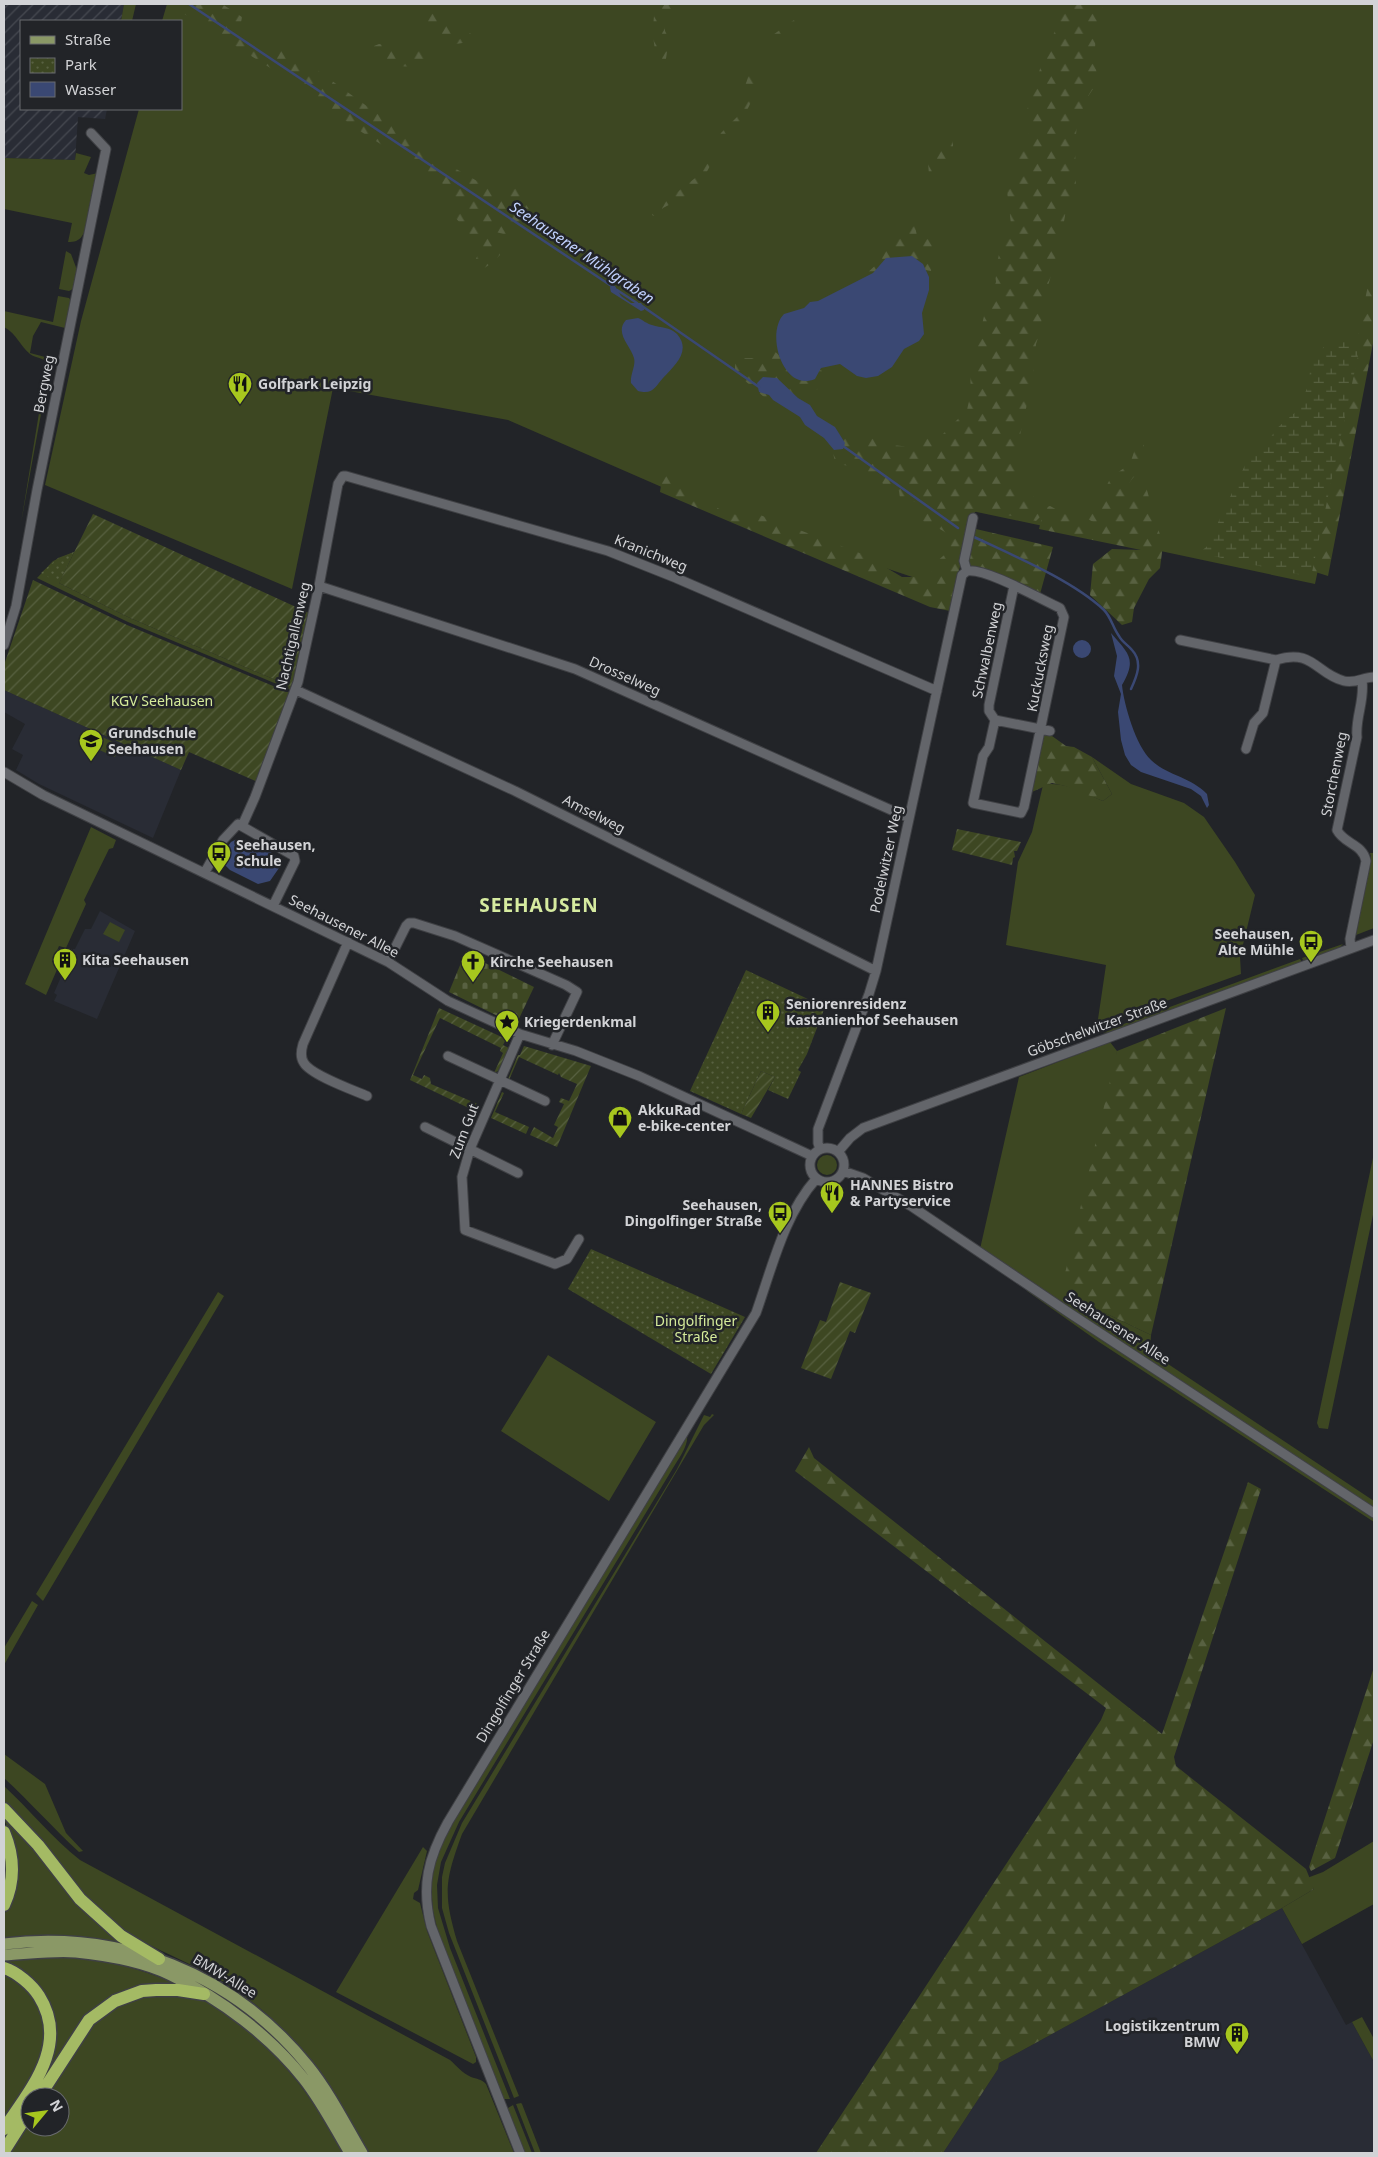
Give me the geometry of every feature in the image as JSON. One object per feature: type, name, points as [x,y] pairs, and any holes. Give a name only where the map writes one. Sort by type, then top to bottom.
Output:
[{"type":"highway","points":[[4,1809],[38,1845],[80,1899],[121,1936],[159,1959]]},
{"type":"highway","points":[[4,1832],[9,1844],[12,1874],[4,1905]]},
{"type":"highway","points":[[4,1968],[10,1970],[34,1988],[44,2004],[51,2034],[49,2054],[42,2070],[4,2129]]},
{"type":"highway","points":[[45,2087],[89,2020],[115,2001],[142,1991],[178,1990],[204,1994]]},
{"type":"highway","points":[[4,2151],[20,2126]]},
{"type":"main road","name":"BMW-Allee","points":[[4,1944],[34,1941],[82,1942],[159,1959],[202,1977],[227,1992],[270,2025],[309,2067],[328,2094],[362,2153]]},
{"type":"main road","name":"BMW-Allee","points":[[4,1955],[74,1952],[114,1957],[170,1974],[241,2019],[281,2054],[303,2078],[321,2103],[350,2153]]},
{"type":"street","name":"Bergweg","points":[[4,645],[16,606],[37,490],[106,149],[91,132]]},
{"type":"street","name":"Nachtigallenweg","points":[[205,872],[223,840],[238,824],[242,826],[256,797],[296,690],[319,586],[336,493],[343,476]]},
{"type":"street","name":"Kranichweg","points":[[343,476],[355,477],[472,513],[608,551],[676,578],[937,691]]},
{"type":"street","name":"Podelwitzer Weg","points":[[820,1149],[818,1130],[876,971],[962,575],[967,571],[964,561],[973,518]]},
{"type":"street","points":[[967,571],[975,570],[1014,586]]},
{"type":"street","name":"Drosselweg","points":[[319,586],[575,669],[909,818]]},
{"type":"street","name":"Kuckucksweg","points":[[972,803],[1021,813],[1046,730],[1064,617],[1063,612],[1060,608],[1014,586]]},
{"type":"street","name":"Schwalbenweg","points":[[972,803],[983,756],[989,747],[995,720],[989,711],[989,705],[1014,586]]},
{"type":"street","points":[[1180,640],[1276,660],[1285,657],[1311,660],[1336,678],[1352,683],[1374,677]]},
{"type":"street","points":[[1246,749],[1254,723],[1264,713],[1276,660]]},
{"type":"street","name":"Storchenweg","points":[[1352,948],[1350,939],[1366,861],[1365,854],[1344,838],[1337,830],[1357,737],[1356,725],[1363,690],[1362,681]]},
{"type":"street","name":"Amselweg","points":[[296,690],[530,798],[876,971]]},
{"type":"street","name":"Kuckucksweg","points":[[995,720],[1046,730]]},
{"type":"street","name":"Seehausener Allee","points":[[4,772],[42,795],[205,872],[388,962],[448,1001],[520,1034],[576,1051],[639,1076],[812,1156]]},
{"type":"street","points":[[242,826],[294,856],[295,861],[273,906]]},
{"type":"street","points":[[388,962],[406,926],[409,923],[414,923],[455,936],[566,985],[577,992],[552,1045]]},
{"type":"street","name":"Göbschelwitzer Straße","points":[[838,1152],[850,1138],[863,1128],[1374,940]]},
{"type":"street","points":[[348,942],[303,1044],[301,1054],[303,1063],[311,1071],[367,1096]]},
{"type":"street","name":"Zum Gut","points":[[520,1034],[470,1149],[462,1177],[465,1230],[555,1264],[567,1259],[579,1239]]},
{"type":"street","points":[[448,1056],[545,1102]]},
{"type":"street","points":[[425,1127],[518,1173]]},
{"type":"street","points":[[827,1148],[838,1152],[844,1161],[843,1171],[839,1178],[832,1182],[816,1179],[810,1168],[812,1156],[820,1149],[827,1148]]},
{"type":"street","name":"Seehausener Allee","points":[[843,1171],[863,1178],[911,1206],[1063,1309],[1374,1513]]},
{"type":"street","name":"Dingolfinger Straße","points":[[520,2153],[430,1926],[425,1896],[426,1881],[433,1850],[491,1749],[756,1313],[794,1213],[816,1179]]},
{"type":"shaded area","points":[[4,4],[124,4],[121,20],[20,20],[20,110],[107,110],[105,119],[78,117],[75,160],[4,158]]},
{"type":"shaded area","name":"Grundschule Seehausen","points":[[4,690],[181,770],[153,838],[39,784],[16,770],[23,755],[12,749],[25,724],[4,712]]},
{"type":"shaded area","points":[[100,911],[135,931],[97,1019],[54,1001],[57,995],[54,993],[73,949],[75,949],[85,929],[91,929]]},
{"type":"shaded area","name":"Logistikzentrum BMW","points":[[1282,1908],[1346,2025],[1352,2022],[1374,2062],[1374,2153],[943,2153],[998,2069],[999,2063]]},
{"type":"green space","points":[[124,4],[136,4],[132,20],[121,20]]},
{"type":"green space","name":"Golfpark Leipzig","points":[[167,4],[1374,4],[1374,306],[1315,584],[972,511],[945,588],[719,512],[508,420],[333,388],[292,589],[45,485],[81,321],[139,110],[182,110],[182,20],[162,20]]},
{"type":"green space","points":[[179,4],[222,4],[242,17],[239,33],[275,59],[277,44],[288,49],[444,162],[491,189],[501,191],[513,185],[518,186],[521,188],[525,203],[532,214],[526,225],[511,236],[496,232],[500,255],[483,269],[470,270],[479,253],[469,233],[453,215],[451,195],[442,183],[360,131],[280,74],[178,10]]},
{"type":"green space","points":[[656,4],[677,4],[677,8],[667,20],[665,27],[669,39],[665,65],[662,67],[658,60],[653,36]]},
{"type":"green space","points":[[1061,4],[1103,4],[1096,34],[1094,62],[1099,80],[1087,98],[1077,125],[1075,144],[1076,183],[1067,204],[1061,239],[1045,297],[1040,332],[1036,344],[1033,373],[1027,393],[1027,404],[1017,449],[1019,465],[1010,480],[1010,484],[1036,498],[1042,504],[1040,517],[1036,521],[978,509],[950,539],[944,531],[929,526],[922,520],[925,511],[923,508],[914,502],[900,498],[899,491],[893,486],[883,484],[874,476],[861,470],[835,463],[833,452],[826,443],[843,433],[847,436],[853,434],[876,435],[883,447],[892,445],[911,447],[918,439],[942,435],[967,410],[971,392],[970,373],[978,349],[985,312],[996,282],[995,273],[1001,245],[998,240],[1011,224],[1007,191],[1014,177],[1019,158],[1031,128],[1027,110],[1046,50],[1057,27]]},
{"type":"green space","points":[[430,12],[481,40],[456,44],[438,40],[432,32],[426,17]]},
{"type":"green space","points":[[794,20],[799,24],[798,28],[776,44],[770,46],[767,40]]},
{"type":"green space","points":[[379,44],[409,49],[423,47],[428,51],[431,59],[426,63],[410,66],[384,63],[373,55],[374,46]]},
{"type":"green space","points":[[755,69],[759,74],[751,101],[747,110],[741,112],[739,110],[740,100],[749,72]]},
{"type":"green space","points":[[741,113],[744,116],[736,129],[721,146],[699,186],[686,196],[663,208],[658,215],[653,216],[650,210],[664,192],[676,193],[699,175],[721,133]]},
{"type":"green space","points":[[947,136],[953,139],[953,149],[950,158],[942,164],[933,189],[928,188],[926,179],[929,175],[928,162],[940,137]]},
{"type":"green space","points":[[76,153],[91,157],[84,173],[89,175],[98,173],[88,223],[79,239],[68,242],[72,223],[4,209],[4,158],[75,160]]},
{"type":"green space","points":[[911,224],[915,226],[917,236],[921,240],[929,239],[935,241],[940,249],[934,257],[931,271],[914,268],[863,287],[865,275],[878,263],[878,258],[883,253],[896,229]]},
{"type":"green space","points":[[66,251],[71,254],[77,270],[73,289],[69,291],[59,289]]},
{"type":"green space","points":[[1374,264],[1374,338],[1328,576],[1303,568],[1343,388],[1358,335]]},
{"type":"green space","points":[[58,296],[69,298],[71,301],[65,328],[41,322],[33,336],[30,353],[49,358],[47,386],[49,387],[48,398],[43,403],[21,523],[47,364],[44,360],[30,354],[12,333],[4,327],[4,311],[53,322]]},
{"type":"green space","points":[[1330,342],[1348,342],[1360,346],[1311,577],[1199,553],[1211,543],[1209,537],[1216,527],[1246,463],[1269,440],[1276,429],[1298,410],[1308,386],[1312,357]]},
{"type":"green space","points":[[770,351],[774,351],[796,368],[804,371],[831,370],[822,386],[816,390],[806,394],[799,393],[771,403],[744,380],[735,376],[735,362],[744,358],[759,358]]},
{"type":"green space","points":[[1140,443],[1144,445],[1142,455],[1139,458],[1143,472],[1137,473],[1129,483],[1129,496],[1135,495],[1141,485],[1146,487],[1163,545],[1160,568],[1149,579],[1134,608],[1132,622],[1122,625],[1090,595],[1093,564],[1112,549],[1141,550],[1039,529],[1044,508],[1050,506],[1078,521],[1095,523],[1086,518],[1083,512],[1102,495],[1111,477],[1130,464],[1135,449]]},
{"type":"green space","points":[[673,472],[679,485],[721,510],[740,516],[752,512],[865,555],[902,577],[927,577],[934,569],[935,563],[950,550],[951,540],[963,526],[1053,547],[1040,594],[961,562],[950,611],[930,607],[660,492],[662,479]]},
{"type":"green space","name":"KGV Seehausen","points":[[93,514],[309,613],[292,687],[130,618],[59,583]]},
{"type":"green space","points":[[74,552],[59,583],[130,618],[292,687],[291,690],[128,622],[37,578],[53,561]]},
{"type":"green space","points":[[74,552],[59,583],[41,573],[58,558]]},
{"type":"green space","name":"KGV Seehausen","points":[[33,580],[127,625],[290,693],[258,782],[189,752],[181,770],[4,690],[4,665]]},
{"type":"green space","points":[[91,732],[120,745],[115,757],[86,744]]},
{"type":"green space","points":[[1044,736],[1052,736],[1066,746],[1074,747],[1092,757],[1112,794],[1103,801],[1052,783],[1032,792]]},
{"type":"green space","points":[[1092,757],[1131,784],[1184,803],[1204,817],[1255,895],[1240,957],[1241,974],[1097,1026],[1106,965],[1006,945],[1018,862],[1032,832],[1043,785],[1058,784],[1066,786],[1103,801],[1112,794]]},
{"type":"green space","points":[[91,827],[116,840],[113,848],[109,849],[84,900],[86,904],[66,948],[59,946],[52,962],[59,965],[46,995],[25,984]]},
{"type":"green space","points":[[957,829],[1021,842],[1017,851],[1014,851],[1015,857],[1013,858],[1012,865],[952,850]]},
{"type":"green space","points":[[1370,853],[1374,853],[1374,928],[1356,935],[1371,857]]},
{"type":"green space","points":[[110,922],[125,930],[119,942],[103,934]]},
{"type":"green space","points":[[1343,944],[1338,949],[1304,962],[1302,958]]},
{"type":"green space","points":[[465,953],[534,987],[516,1025],[449,992]]},
{"type":"green space","points":[[1300,959],[1302,962],[1109,1033],[1102,1032]]},
{"type":"green space","points":[[746,970],[825,1007],[807,1054],[798,1070],[801,1072],[788,1099],[768,1090],[775,1077],[761,1071],[741,1114],[690,1091]]},
{"type":"green space","points":[[439,1008],[506,1039],[503,1045],[509,1048],[498,1071],[494,1073],[503,1053],[500,1051],[501,1048],[440,1018],[413,1075],[422,1079],[424,1075],[430,1078],[431,1084],[480,1105],[477,1112],[410,1080]]},
{"type":"green space","points":[[1226,1008],[1151,1335],[1103,1312],[1063,1282],[1117,1051]]},
{"type":"green space","points":[[1110,1042],[1117,1051],[1103,1312],[1151,1335],[1150,1352],[1374,1501],[1374,1509],[980,1249],[1019,1077]]},
{"type":"green space","points":[[524,1046],[591,1066],[557,1147],[530,1135],[534,1127],[553,1138],[558,1127],[554,1125],[564,1104],[559,1102],[561,1098],[569,1101],[577,1084],[561,1077],[559,1073],[558,1075],[519,1057],[509,1080],[518,1055],[520,1055]]},
{"type":"green space","points":[[761,1071],[775,1077],[751,1118],[741,1114]]},
{"type":"green space","points":[[502,1092],[504,1093],[495,1112],[529,1127],[526,1134],[491,1118]]},
{"type":"green space","points":[[1374,1153],[1374,1210],[1328,1429],[1319,1428],[1317,1423]]},
{"type":"green space","points":[[827,1155],[834,1158],[837,1165],[834,1172],[827,1175],[820,1172],[817,1165],[820,1158]]},
{"type":"green space","name":"Dingolfinger Straße","points":[[591,1249],[745,1317],[711,1374],[568,1289]]},
{"type":"green space","points":[[840,1282],[871,1293],[855,1333],[850,1331],[831,1379],[801,1368],[820,1320],[826,1322]]},
{"type":"green space","points":[[1029,1288],[1374,1514],[1374,1522],[1099,1342],[1027,1291]]},
{"type":"green space","points":[[218,1292],[224,1296],[43,1601],[36,1594]]},
{"type":"green space","points":[[548,1355],[656,1422],[609,1501],[501,1431]]},
{"type":"green space","points":[[712,1414],[714,1415],[704,1425],[462,1834],[452,1864],[449,1876],[448,1898],[452,1925],[519,2096],[514,2098],[449,1933],[442,1908],[442,1877],[445,1863],[462,1823],[677,1469],[704,1415],[710,1417]]},
{"type":"green space","points":[[687,1434],[681,1456],[459,1822],[441,1862],[437,1885],[438,1908],[450,1948],[510,2099],[504,2099],[440,1940],[433,1911],[431,1886],[434,1865],[449,1827]]},
{"type":"green space","points":[[809,1447],[814,1458],[1162,1734],[1248,1482],[1261,1489],[1174,1757],[1176,1766],[1306,1869],[1314,1889],[999,2063],[998,2069],[943,2153],[816,2153],[1101,1720],[1106,1708],[795,1471]]},
{"type":"green space","points":[[32,1601],[38,1605],[4,1665],[4,1648]]},
{"type":"green space","points":[[1374,1667],[1374,1739],[1335,1858],[1311,1871],[1309,1867]]},
{"type":"green space","points":[[4,1754],[45,1784],[66,1833],[83,1851],[79,1852],[4,1778]]},
{"type":"green space","points":[[4,1786],[60,1843],[80,1860],[450,2060],[465,2074],[484,2082],[514,2153],[369,2153],[322,2078],[286,2033],[266,2013],[217,1978],[124,1931],[95,1909],[4,1803]]},
{"type":"green space","points":[[4,1815],[83,1909],[126,1946],[81,1937],[35,1936],[4,1938],[4,1915],[12,1898],[12,1837],[4,1820]]},
{"type":"green space","points":[[1374,1841],[1374,1904],[1302,1944],[1282,1908],[1314,1889],[1307,1878],[1323,1872]]},
{"type":"green space","points":[[423,1847],[427,1851],[418,1890],[414,1893],[413,1899],[420,1903],[427,1931],[476,2057],[476,2062],[473,2064],[336,1992]]},
{"type":"green space","points":[[65,1956],[107,1961],[183,1986],[143,1987],[74,2033],[39,2087],[36,2087],[46,2072],[53,2017],[4,1963],[4,1958]]},
{"type":"green space","points":[[4,1971],[22,1982],[45,2016],[45,2053],[25,2087],[20,2087],[20,2096],[4,2123]]},
{"type":"green space","points":[[139,1996],[189,1996],[214,2006],[253,2035],[284,2065],[310,2098],[344,2153],[6,2153],[20,2131],[20,2137],[70,2137],[70,2087],[49,2087],[101,2014]]},
{"type":"green space","points":[[1362,2017],[1374,2039],[1374,2062],[1352,2022]]},
{"type":"green space","points":[[521,2103],[541,2153],[535,2153],[516,2104]]},
{"type":"green space","points":[[513,2105],[532,2153],[524,2153],[508,2111],[508,2108]]},
{"type":"green space","points":[[20,2112],[20,2117],[4,2142],[4,2137]]},
{"type":"water","points":[[912,256],[923,264],[929,277],[929,290],[922,313],[924,334],[919,341],[904,349],[892,367],[878,376],[866,378],[857,376],[840,364],[821,368],[815,379],[804,381],[794,377],[786,370],[780,359],[776,334],[784,314],[804,308],[810,302],[818,301],[873,273],[886,258]]},
{"type":"water","points":[[611,285],[615,286],[621,296],[631,303],[641,303],[644,310],[641,311],[611,292]]},
{"type":"water","points":[[638,318],[674,332],[681,340],[683,346],[680,358],[656,387],[647,392],[638,391],[631,383],[634,358],[622,335],[623,325],[626,320]]},
{"type":"water","points":[[763,377],[777,378],[798,398],[810,405],[817,416],[835,427],[845,443],[843,449],[834,450],[824,438],[805,425],[800,417],[773,400],[769,395],[759,392],[757,383]]},
{"type":"water","points":[[1111,633],[1129,657],[1129,669],[1122,685],[1128,714],[1140,745],[1157,765],[1201,788],[1207,794],[1209,805],[1207,808],[1201,796],[1191,789],[1141,772],[1131,765],[1125,755],[1121,740],[1118,712],[1121,694],[1114,676],[1117,656]]},
{"type":"water","points":[[1082,640],[1088,643],[1091,649],[1088,655],[1082,658],[1076,655],[1073,649],[1076,643]]},
{"type":"water","points":[[239,838],[261,844],[278,858],[279,868],[270,881],[258,884],[230,870],[224,864],[224,852],[231,842]]},
{"type":"waterway","name":"Seehausener Mühlgraben","points":[[189,4],[613,287]]},
{"type":"waterway","name":"Seehausener Mühlgraben","points":[[617,290],[637,303]]},
{"type":"waterway","name":"Seehausener Mühlgraben","points":[[642,306],[759,387]]},
{"type":"waterway","name":"Seehausener Mühlgraben","points":[[843,446],[958,528]]},
{"type":"waterway","name":"Seehausener Mühlgraben","points":[[972,536],[1059,578],[1076,588],[1104,610],[1120,638],[1132,650],[1137,659],[1138,669],[1131,689]]},
{"type":"place","name":"Golfpark Leipzig","points":[[240,405]]},
{"type":"place","name":"Grundschule Seehausen","points":[[91,762]]},
{"type":"place","name":"Seehausen, Schule","points":[[219,874]]},
{"type":"place","name":"Seehausen, Alte Mühle","points":[[1311,963]]},
{"type":"place","name":"Kita Seehausen","points":[[65,981]]},
{"type":"place","name":"Kirche Seehausen","points":[[473,983]]},
{"type":"place","name":"Seniorenresidenz Kastanienhof Seehausen","points":[[768,1033]]},
{"type":"place","name":"Kriegerdenkmal","points":[[507,1043]]},
{"type":"place","name":"AkkuRad e-bike-center","points":[[620,1139]]},
{"type":"place","name":"HANNES Bistro & Partyservice","points":[[832,1214]]},
{"type":"place","name":"Seehausen, Dingolfinger Straße","points":[[780,1234]]},
{"type":"place","name":"Logistikzentrum BMW","points":[[1237,2055]]},
{"type":"district","name":"SEEHAUSEN","points":[[539,905]]}]
